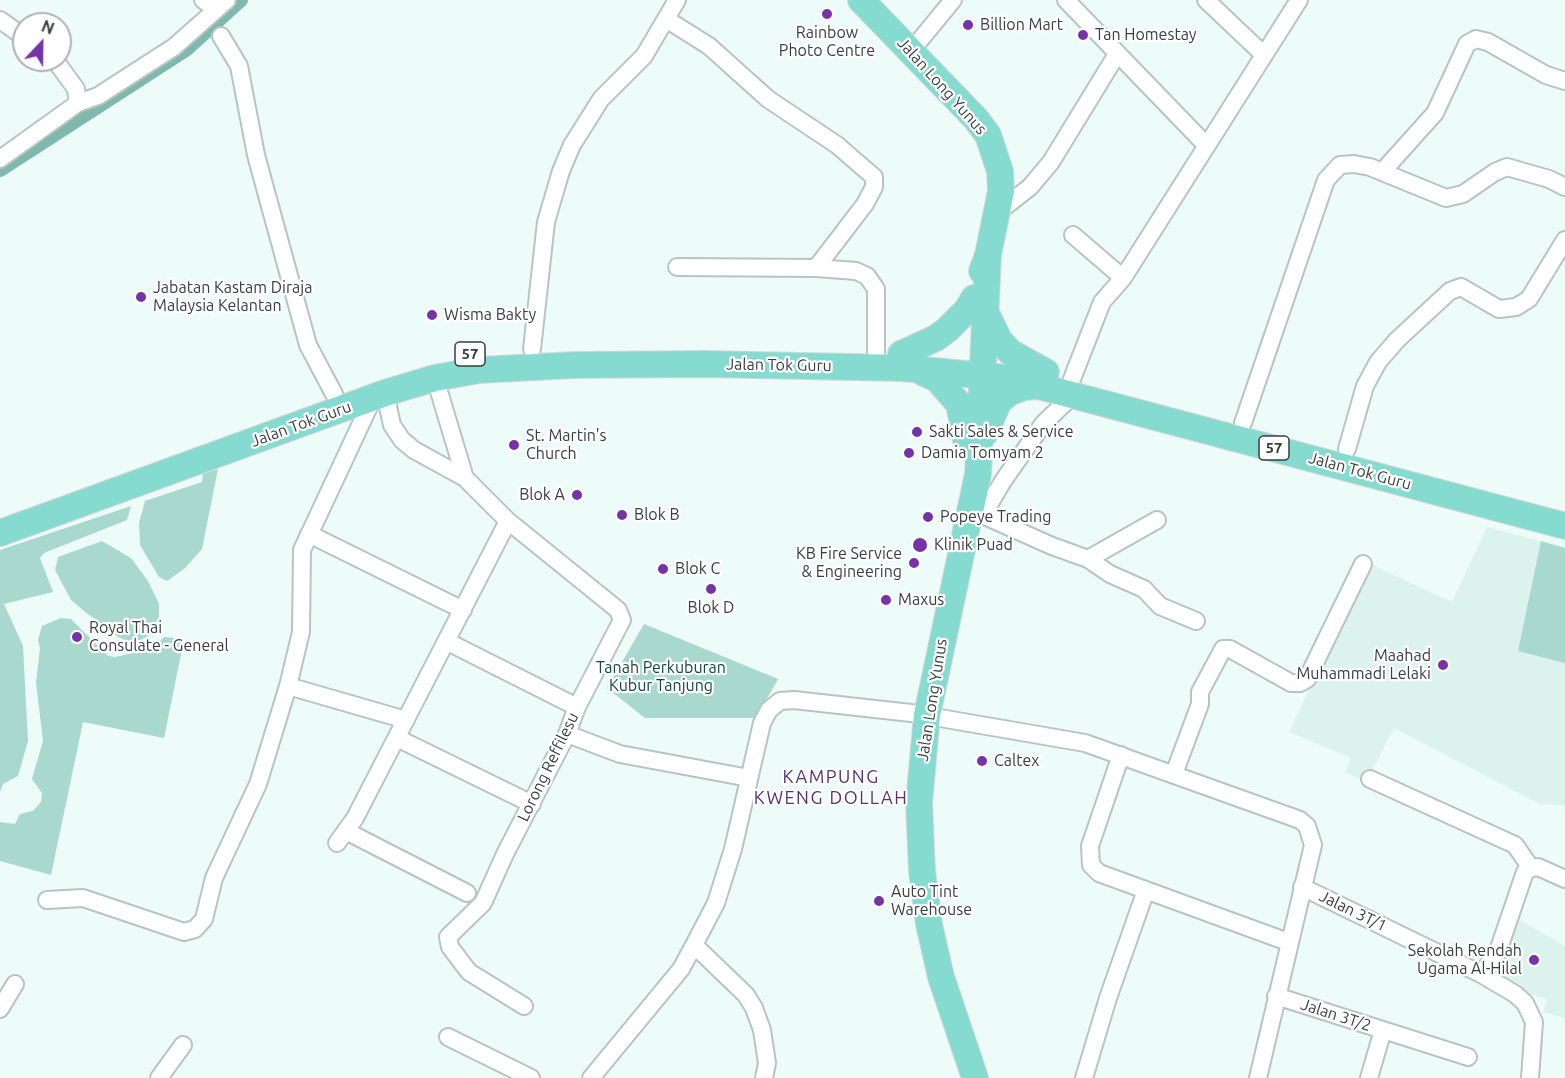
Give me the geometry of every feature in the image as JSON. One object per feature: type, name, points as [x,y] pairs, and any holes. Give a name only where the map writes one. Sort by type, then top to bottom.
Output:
[{"type":"main road","name":"Jalan Long Yunus","points":[[861,0],[976,119],[988,135],[1000,171],[998,212],[979,304],[974,367],[975,507],[927,715],[919,803],[923,881],[929,924],[941,977],[975,1078]]},
{"type":"main road","points":[[893,358],[936,338],[948,330],[967,310],[979,304],[991,328],[1004,346],[1045,379]]},
{"type":"main road","name":"Jalan Tok Guru","points":[[0,516],[391,373],[449,357],[532,349],[893,358],[974,367],[1004,362],[1045,379],[1243,423],[1565,508]]},
{"type":"main road","name":"Jalan Tok Guru","points":[[0,533],[379,396],[435,378],[479,370],[575,365],[767,364],[893,358]]},
{"type":"main road","points":[[893,358],[924,373],[949,390],[959,404],[973,445]]},
{"type":"main road","points":[[973,445],[999,401],[1009,393],[1045,379]]},
{"type":"main road","name":"Jalan Tok Guru","points":[[1073,386],[1565,526]]},
{"type":"street","points":[[532,349],[546,222],[561,171],[587,118],[601,99],[644,56],[677,0]]},
{"type":"street","points":[[911,51],[953,0]]},
{"type":"street","points":[[1066,0],[1206,145]]},
{"type":"street","points":[[1206,0],[1264,56]]},
{"type":"street","points":[[1196,621],[1160,606],[1144,589],[1110,574],[1088,558],[975,507],[1003,481],[1073,386],[1102,302],[1123,278],[1299,0]]},
{"type":"street","points":[[0,159],[78,103],[98,96],[174,47],[216,3]]},
{"type":"street","points":[[666,19],[709,46],[768,99],[837,145],[874,177],[874,187],[865,204],[816,268]]},
{"type":"street","points":[[221,36],[239,66],[256,155],[308,345],[334,394]]},
{"type":"street","points":[[1382,172],[1435,113],[1467,44],[1476,39],[1488,42],[1546,75],[1565,81]]},
{"type":"street","points":[[998,212],[1030,187],[1051,162],[1117,54]]},
{"type":"street","points":[[64,72],[76,89],[78,103]]},
{"type":"street","points":[[1243,423],[1326,180],[1340,165],[1354,164],[1382,172],[1446,198],[1463,194],[1495,172],[1507,167],[1549,179],[1565,187]]},
{"type":"street","points":[[1072,235],[1123,278]]},
{"type":"street","points":[[1347,449],[1365,386],[1378,362],[1405,333],[1450,291],[1461,287],[1500,309],[1516,307],[1529,299],[1565,240]]},
{"type":"street","points":[[677,267],[816,268],[856,271],[867,276],[876,289],[893,358]]},
{"type":"street","name":"Lorong Reffilesu","points":[[435,378],[465,478]]},
{"type":"street","points":[[47,900],[83,898],[172,930],[195,930],[204,919],[214,878],[258,784],[288,686],[301,632],[301,557],[309,534],[379,396]]},
{"type":"street","name":"Lorong Reffilesu","points":[[379,396],[392,425],[402,440],[414,450],[465,478],[508,521],[615,607],[621,615],[619,630],[577,707],[567,734],[505,854],[483,903],[450,932],[447,942],[457,959],[469,972],[524,1006]]},
{"type":"street","points":[[1088,558],[1157,520]]},
{"type":"street","points":[[467,893],[342,837],[397,738],[508,521]]},
{"type":"street","points":[[309,534],[463,610]]},
{"type":"street","points":[[1174,774],[1200,704],[1200,692],[1223,649],[1230,649],[1291,683],[1300,683],[1307,679],[1362,564]]},
{"type":"street","points":[[446,641],[577,707]]},
{"type":"street","points":[[288,686],[406,720]]},
{"type":"street","points":[[591,1078],[667,986],[694,945],[716,903],[733,849],[762,723],[769,710],[780,701],[794,700],[927,715],[1085,743],[1290,816],[1307,826],[1313,845],[1288,942],[1258,1078]]},
{"type":"street","points":[[567,734],[620,754],[748,778]]},
{"type":"street","points":[[397,738],[532,804]]},
{"type":"street","points":[[1121,755],[1089,856],[1099,873],[1288,942]]},
{"type":"street","points":[[1370,779],[1515,846],[1531,868],[1545,869],[1565,879]]},
{"type":"street","points":[[1481,974],[1497,954],[1522,878],[1531,868]]},
{"type":"street","name":"Jalan 3T/1","points":[[1302,887],[1481,974],[1515,994],[1531,1012],[1534,1034],[1530,1078]]},
{"type":"street","points":[[1084,1078],[1108,998],[1146,890]]},
{"type":"street","points":[[694,945],[746,995],[754,1008],[762,1030],[767,1063],[764,1078]]},
{"type":"street","points":[[0,1009],[15,984]]},
{"type":"street","name":"Jalan 3T/2","points":[[1276,996],[1383,1030],[1369,1078]]},
{"type":"street","points":[[1383,1030],[1468,1057]]},
{"type":"street","points":[[448,1037],[531,1078]]},
{"type":"street","points":[[159,1078],[183,1045]]},
{"type":"shaded area","name":"Maahad Muhammadi Lelaki","points":[[1487,527],[1565,548],[1565,805],[1540,804],[1394,728],[1371,772],[1369,784],[1345,772],[1351,758],[1289,732],[1370,564],[1452,602]]},
{"type":"shaded area","name":"Sekolah Rendah Ugama Al-Hilal","points":[[1518,919],[1565,946],[1565,1018],[1543,1012],[1547,999],[1520,991],[1499,977],[1498,973]]},
{"type":"green space","points":[[218,469],[202,549],[185,568],[167,581],[159,577],[140,545],[139,523],[145,501],[202,482],[203,473]]},
{"type":"green space","points":[[131,506],[127,520],[44,553],[40,558],[53,592],[4,604],[23,646],[28,741],[18,776],[3,784],[0,792],[0,550]]},
{"type":"green space","points":[[102,541],[131,558],[148,581],[159,604],[159,617],[151,634],[139,641],[129,642],[118,637],[84,611],[71,600],[55,570],[58,557]]},
{"type":"green space","points":[[1541,541],[1565,548],[1565,663],[1518,651]]},
{"type":"green space","points":[[61,618],[71,619],[108,656],[115,657],[152,649],[164,637],[184,639],[164,738],[83,722],[51,875],[0,861],[0,822],[15,824],[20,814],[33,811],[41,802],[42,793],[32,779],[43,741],[36,683],[40,648],[38,640],[42,626]]},
{"type":"green space","name":"Tanah Perkuburan Kubur Tanjung","points":[[644,624],[778,679],[756,718],[645,718],[607,688]]},
{"type":"waterway","points":[[0,170],[187,49],[241,0]]},
{"type":"place","name":"Rainbow Photo Centre","points":[[827,14]]},
{"type":"place","name":"Billion Mart","points":[[968,25]]},
{"type":"place","name":"Tan Homestay","points":[[1083,35]]},
{"type":"place","name":"Jabatan Kastam Diraja Malaysia Kelantan","points":[[141,297]]},
{"type":"place","name":"Wisma Bakty","points":[[432,315]]},
{"type":"place","name":"Sakti Sales & Service","points":[[917,432]]},
{"type":"place","name":"St. Martin's Church","points":[[514,445]]},
{"type":"place","name":"Damia Tomyam 2","points":[[909,453]]},
{"type":"place","name":"Blok A","points":[[577,495]]},
{"type":"place","name":"Blok B","points":[[622,515]]},
{"type":"place","name":"Popeye Trading","points":[[928,517]]},
{"type":"place","name":"Klinik Puad","points":[[920,545]]},
{"type":"place","name":"KB Fire Service & Engineering","points":[[914,563]]},
{"type":"place","name":"Blok C","points":[[663,569]]},
{"type":"place","name":"Blok D","points":[[711,589]]},
{"type":"place","name":"Maxus","points":[[886,600]]},
{"type":"place","name":"Royal Thai Consulate - General","points":[[77,637]]},
{"type":"place","name":"Maahad Muhammadi Lelaki","points":[[1443,665]]},
{"type":"place","name":"Caltex","points":[[982,761]]},
{"type":"place","name":"Auto Tint Warehouse","points":[[879,901]]},
{"type":"place","name":"Sekolah Rendah Ugama Al-Hilal","points":[[1534,960]]},
{"type":"district","name":"KAMPUNG KWENG DOLLAH","points":[[831,787]]}]
